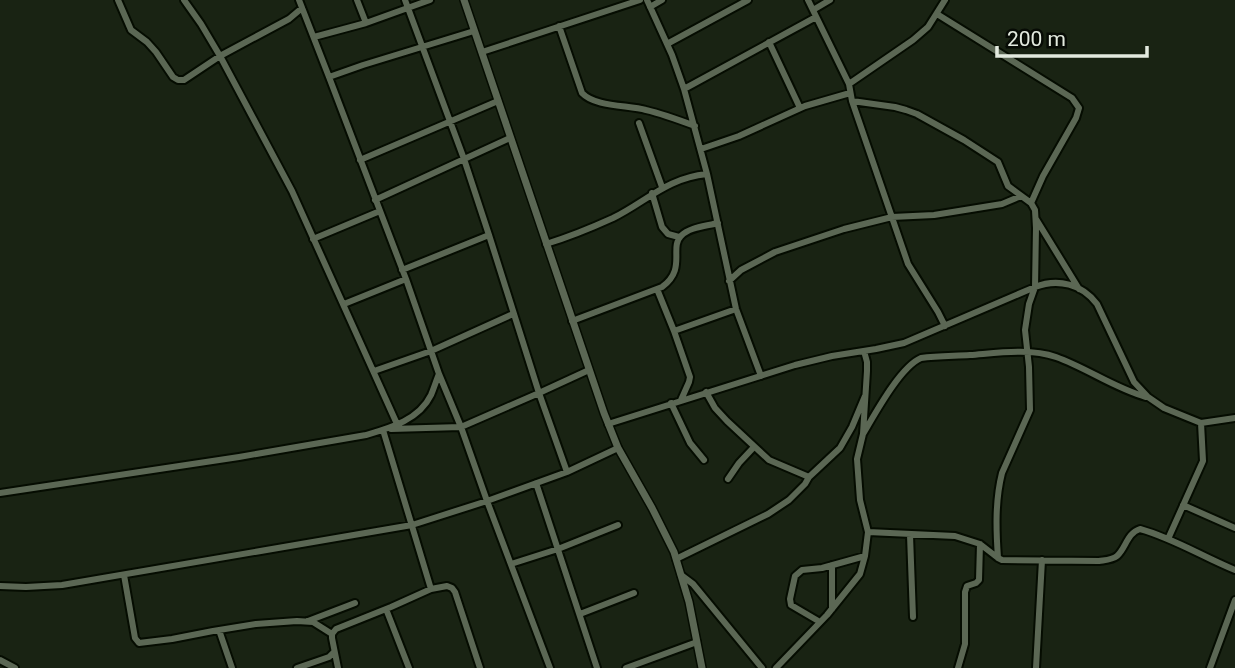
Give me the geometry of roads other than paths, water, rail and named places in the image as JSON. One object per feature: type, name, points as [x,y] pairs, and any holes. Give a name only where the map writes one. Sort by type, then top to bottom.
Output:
[{"type":"street","points":[[118,0],[131,30],[147,42],[178,80],[184,80],[289,19],[301,2]]},
{"type":"street","points":[[184,0],[201,24],[256,120],[292,191],[397,424]]},
{"type":"street","points":[[358,0],[366,23]]},
{"type":"street","points":[[405,0],[464,159],[567,472]]},
{"type":"street","points":[[314,37],[366,23],[430,0]]},
{"type":"street","points":[[464,0],[608,424],[676,559],[698,642],[702,668]]},
{"type":"street","points":[[482,52],[639,0]]},
{"type":"street","points":[[662,0],[649,3],[684,89],[708,174],[736,309],[761,376]]},
{"type":"street","points":[[667,44],[748,0]]},
{"type":"street","points":[[808,0],[849,84],[852,101],[908,264],[945,326]]},
{"type":"street","points":[[684,89],[769,42],[830,0]]},
{"type":"street","points":[[849,84],[928,27],[945,0]]},
{"type":"street","points":[[301,2],[550,668]]},
{"type":"street","points":[[937,14],[1048,82],[1072,98],[1078,106],[1076,118],[1031,202]]},
{"type":"street","points":[[559,26],[585,96],[606,103],[644,109],[695,126]]},
{"type":"street","points":[[330,76],[474,31]]},
{"type":"street","points":[[769,42],[800,108]]},
{"type":"street","points":[[701,149],[739,136],[800,108],[850,93]]},
{"type":"street","points":[[360,160],[498,101]]},
{"type":"street","points":[[852,101],[906,110],[952,133],[996,160],[1008,186],[1031,202],[1035,210],[1035,286],[1025,330],[1030,410],[999,483],[996,533],[998,558]]},
{"type":"street","points":[[639,123],[662,187]]},
{"type":"street","points":[[375,200],[510,138]]},
{"type":"street","points":[[546,244],[614,217],[662,187],[708,174]]},
{"type":"street","points":[[652,193],[662,226],[668,234],[679,237],[695,229],[718,223]]},
{"type":"street","points":[[729,281],[754,262],[789,247],[865,223],[892,217],[934,215],[1002,204],[1021,196]]},
{"type":"street","points":[[313,239],[380,211]]},
{"type":"street","points":[[1036,218],[1079,289]]},
{"type":"street","points":[[402,270],[489,235]]},
{"type":"street","points":[[572,321],[657,289],[672,279],[677,265],[679,237]]},
{"type":"street","points":[[344,304],[406,279]]},
{"type":"street","points":[[608,424],[706,392],[832,356],[904,343],[1035,286],[1052,282],[1079,289],[1097,304],[1134,382],[1147,397],[1164,408],[1200,423],[1235,418]]},
{"type":"street","points":[[657,289],[690,380],[681,400]]},
{"type":"street","points":[[674,331],[736,309]]},
{"type":"street","points":[[374,371],[431,351],[513,314]]},
{"type":"street","points":[[779,667],[860,574],[865,556],[868,532],[857,474],[857,459],[863,434],[867,371],[864,351]]},
{"type":"street","points":[[863,434],[890,391],[917,359],[993,353],[1028,353],[1056,357],[1127,391],[1147,397]]},
{"type":"street","points":[[0,493],[239,457],[385,430],[461,427],[589,370]]},
{"type":"street","points":[[385,430],[406,421],[422,408],[430,397],[439,374]]},
{"type":"street","points":[[706,392],[715,408],[772,462],[809,477]]},
{"type":"street","points":[[676,559],[781,506],[795,494],[809,477],[840,449],[865,396]]},
{"type":"street","points":[[670,403],[690,443],[704,460]]},
{"type":"street","points":[[1168,539],[1203,461],[1200,423]]},
{"type":"street","points":[[385,430],[431,589]]},
{"type":"street","points":[[729,479],[754,447]]},
{"type":"street","points":[[0,586],[51,586],[412,524],[567,472],[618,448]]},
{"type":"street","points":[[536,483],[597,668]]},
{"type":"street","points":[[1183,505],[1235,528]]},
{"type":"street","points":[[511,564],[618,525]]},
{"type":"street","points":[[868,532],[955,536],[980,544],[998,558],[1099,561],[1118,556],[1133,533],[1139,529],[1235,569]]},
{"type":"street","points":[[910,535],[913,617]]},
{"type":"street","points":[[958,668],[965,645],[965,592],[967,586],[978,581],[980,544]]},
{"type":"street","points":[[820,622],[791,606],[794,576],[802,570],[865,556]]},
{"type":"street","points":[[1036,668],[1042,560]]},
{"type":"street","points":[[832,565],[832,609]]},
{"type":"street","points":[[124,575],[134,633],[137,642],[141,644],[256,624],[308,621],[355,603]]},
{"type":"street","points":[[681,575],[693,584],[762,668]]},
{"type":"street","points":[[338,668],[332,634],[336,629],[431,589],[446,586],[454,590],[480,668]]},
{"type":"street","points":[[580,614],[634,593]]},
{"type":"street","points":[[1210,668],[1235,600]]},
{"type":"street","points":[[387,609],[409,668]]},
{"type":"street","points":[[308,621],[332,634]]},
{"type":"street","points":[[219,630],[232,668]]},
{"type":"street","points":[[626,668],[698,642]]},
{"type":"street","points":[[297,668],[324,659],[334,652]]},
{"type":"street","points":[[0,660],[15,668]]}]
